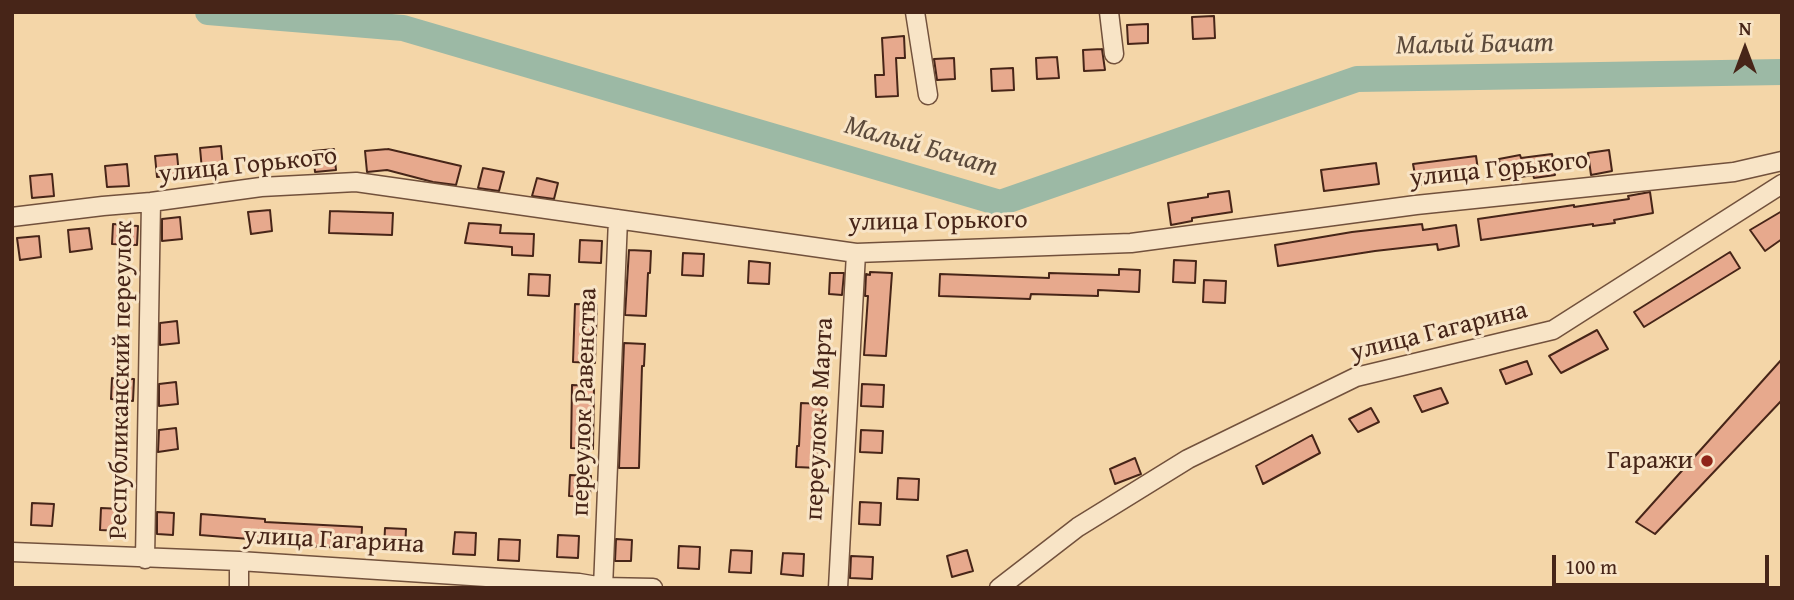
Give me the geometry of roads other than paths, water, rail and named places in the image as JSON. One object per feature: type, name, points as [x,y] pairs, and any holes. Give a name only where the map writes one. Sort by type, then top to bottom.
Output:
[{"type":"street","points":[[915,12],[928,95]]},
{"type":"street","points":[[1109,12],[1114,54]]},
{"type":"street","name":"улица Горького","points":[[12,217],[261,187],[356,182],[856,253],[1131,243],[1416,205],[1734,172],[1782,161]]},
{"type":"street","name":"улица Гагарина","points":[[999,588],[1078,527],[1188,459],[1356,377],[1552,330],[1782,184]]},
{"type":"street","name":"Республиканский переулок","points":[[145,559],[151,202]]},
{"type":"street","name":"переулок Равенства","points":[[603,588],[618,219]]},
{"type":"street","name":"переулок 8 Марта","points":[[838,588],[856,253]]},
{"type":"street","name":"улица Гагарина","points":[[12,552],[239,561],[579,583],[603,588],[653,588]]},
{"type":"street","points":[[239,561],[239,588]]},
{"type":"waterway","name":"Малый Бачат","points":[[208,12],[403,28],[1000,203],[1357,79],[1782,72]]},
{"type":"place","name":"Гаражи","points":[[1707,461]]}]
